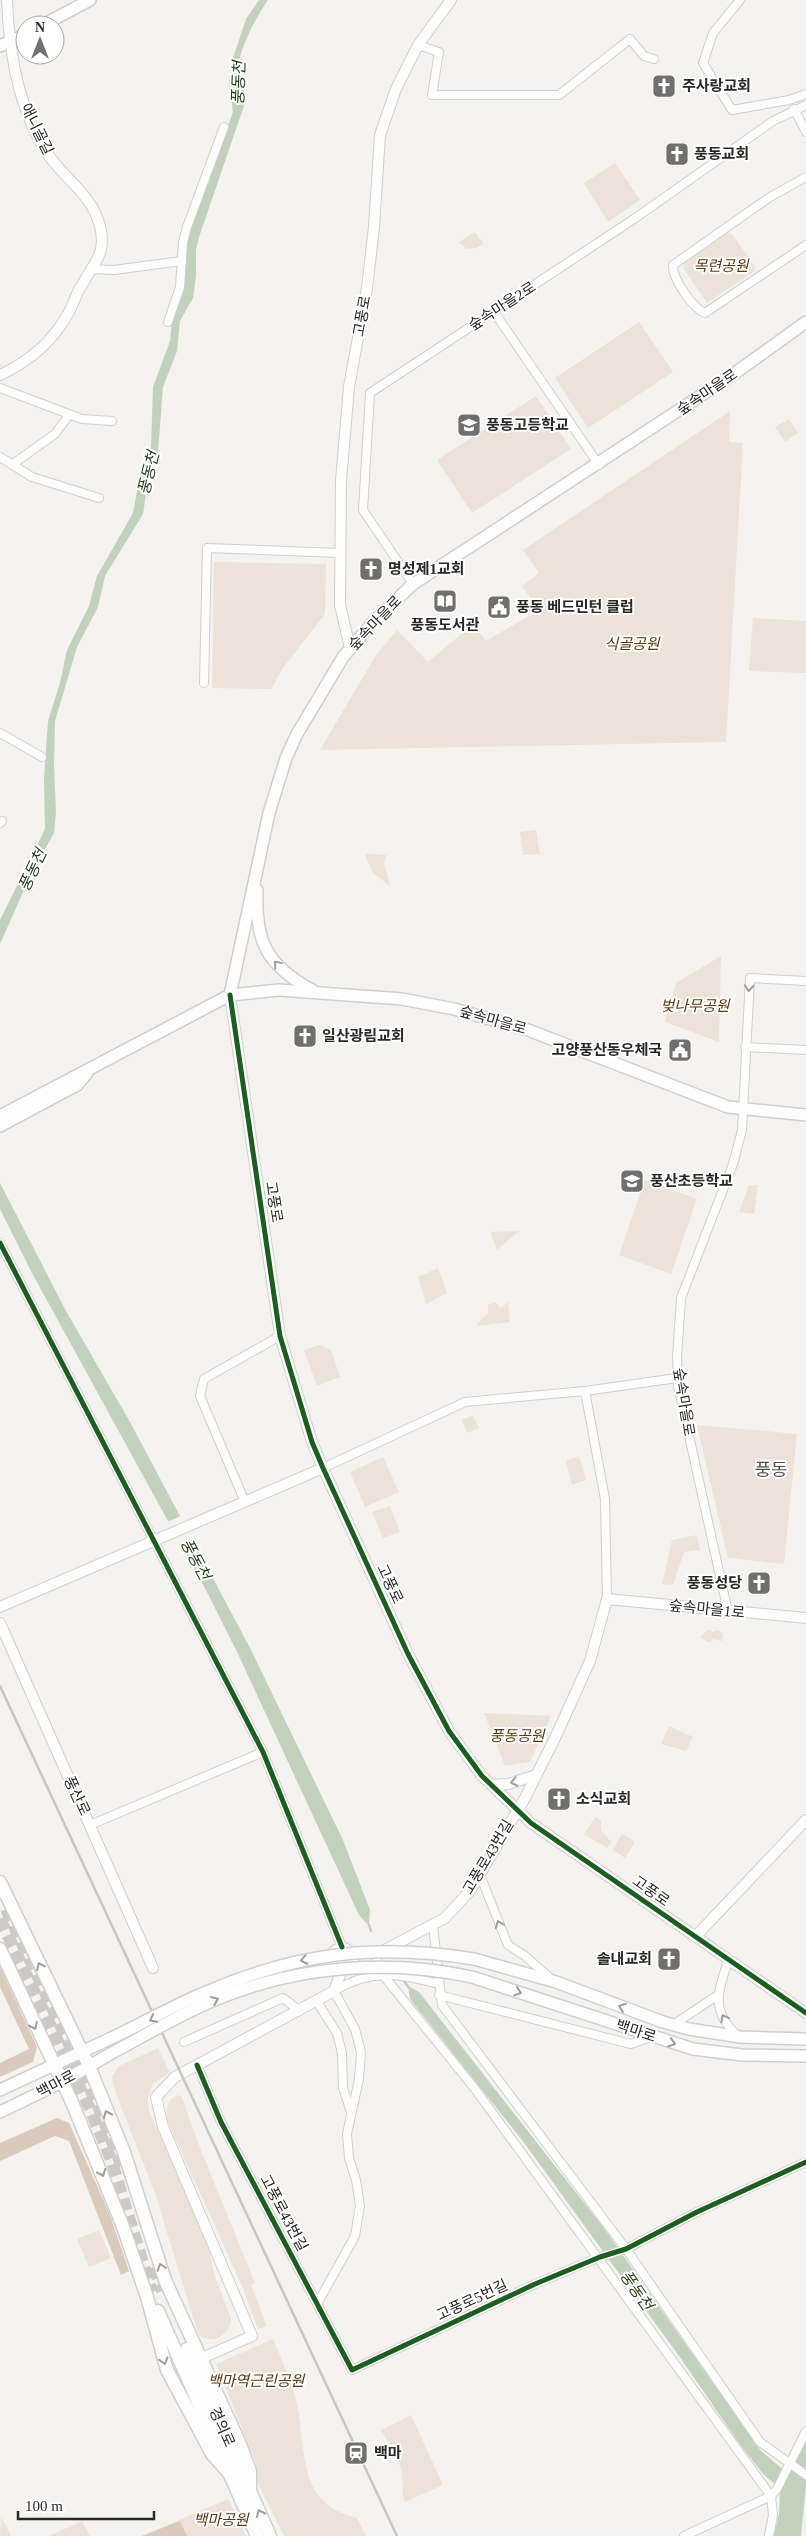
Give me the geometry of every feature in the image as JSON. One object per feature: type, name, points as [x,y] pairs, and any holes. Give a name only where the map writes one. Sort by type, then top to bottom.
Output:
[{"type":"main road","points":[[62,15],[90,0]]},
{"type":"main road","name":"숲속마을로","points":[[230,995],[258,859],[286,758],[297,734],[350,648],[372,623],[413,584],[599,465],[732,376],[806,322]]},
{"type":"main road","points":[[258,859],[256,919],[266,951],[287,976],[316,992]]},
{"type":"main road","name":"숲속마을로","points":[[0,1116],[230,995],[279,990],[402,999],[454,1009],[528,1030],[709,1100],[744,1110],[806,1115]]},
{"type":"main road","points":[[0,1109],[74,1071],[91,1068]]},
{"type":"main road","points":[[0,1126],[77,1085],[91,1068]]},
{"type":"main road","points":[[0,1882],[89,2066],[124,2152],[165,2280],[240,2444],[250,2471],[250,2490]]},
{"type":"main road","points":[[0,1895],[6,1909]]},
{"type":"main road","points":[[0,1949],[62,2082],[122,2224],[167,2370],[212,2454],[229,2474]]},
{"type":"main road","name":"백마로","points":[[0,2090],[204,1993],[282,1965],[327,1955],[365,1951],[407,1951],[474,1960],[556,1982],[673,2025],[715,2035],[806,2039]]},
{"type":"main road","name":"백마로","points":[[0,2112],[62,2082],[110,2054],[220,1998],[284,1978],[332,1970],[366,1967],[442,1970],[472,1977],[651,2037],[693,2049],[771,2056],[806,2056]]},
{"type":"main road","name":"경의로","points":[[257,2536],[164,2327],[157,2291],[270,2536]]},
{"type":"street","name":"애니골길","points":[[0,375],[25,361],[50,340],[68,313],[91,269],[99,258],[102,246],[97,216],[89,201],[54,162],[40,142],[23,100],[4,45],[6,0]]},
{"type":"street","name":"고풍로","points":[[350,648],[340,605],[338,553],[341,480],[349,387],[369,272],[380,135],[396,89],[418,45],[452,0]]},
{"type":"street","points":[[738,0],[713,33],[703,63],[732,110],[789,100],[806,94]]},
{"type":"street","points":[[418,45],[439,52],[432,95],[559,95],[630,39],[644,56],[654,59]]},
{"type":"street","name":"숲속마을2로","points":[[413,584],[363,510],[370,393],[634,219],[772,121],[806,105]]},
{"type":"street","points":[[794,110],[806,132]]},
{"type":"street","points":[[168,322],[180,287],[183,242],[187,227],[224,127]]},
{"type":"street","points":[[806,177],[770,197],[674,266],[673,274],[697,310],[705,313],[806,246]]},
{"type":"street","points":[[91,269],[114,270],[182,261]]},
{"type":"street","points":[[494,312],[599,465]]},
{"type":"street","points":[[0,388],[82,419],[112,421]]},
{"type":"street","points":[[13,464],[55,434],[69,415]]},
{"type":"street","points":[[0,457],[32,477],[100,498]]},
{"type":"street","points":[[204,683],[207,548],[338,553]]},
{"type":"street","points":[[0,733],[42,757]]},
{"type":"street","name":"숲속마을로","points":[[728,1612],[677,1378],[681,1298],[733,1164],[742,1130],[750,978],[806,981]]},
{"type":"street","name":"고풍로","points":[[230,995],[280,1336],[312,1442],[323,1468],[413,1662],[449,1731],[482,1776],[531,1823],[728,1961],[806,2013]]},
{"type":"street","points":[[745,1047],[806,1050]]},
{"type":"street","points":[[0,1243],[263,1752],[342,1947],[349,1950],[353,1955],[352,1965],[342,1970],[334,1991],[355,2029],[361,2052],[359,2079],[347,2134],[349,2158],[356,2180],[360,2206],[355,2236],[317,2304]]},
{"type":"street","points":[[245,1502],[200,1396],[204,1379],[280,1336]]},
{"type":"street","points":[[0,1607],[323,1468],[465,1402],[585,1391],[677,1378]]},
{"type":"street","points":[[517,1809],[536,1775],[590,1661],[607,1599],[607,1520],[585,1391]]},
{"type":"street","name":"숲속마을1로","points":[[607,1599],[806,1618]]},
{"type":"street","name":"풍산로","points":[[0,1623],[153,1968]]},
{"type":"street","points":[[90,1825],[263,1752]]},
{"type":"street","points":[[491,1785],[508,1784],[536,1775]]},
{"type":"street","name":"고풍로43번길","points":[[353,1955],[376,1954],[433,1926],[445,1918],[470,1891],[517,1809]]},
{"type":"street","points":[[695,1937],[806,1820]]},
{"type":"street","points":[[480,1875],[508,1945],[526,1956],[556,1982]]},
{"type":"street","points":[[433,1926],[439,1995],[442,2005],[624,2250],[760,2442],[788,2467],[806,2475]]},
{"type":"street","points":[[342,1947],[335,1950],[331,1957],[335,1967],[342,1970]]},
{"type":"street","points":[[376,1954],[377,1965],[383,1975],[476,2089],[602,2257],[647,2328],[771,2496],[773,2515],[769,2536]]},
{"type":"street","points":[[728,1961],[718,1995],[723,2018],[740,2037]]},
{"type":"street","points":[[200,2359],[252,2336],[158,2112],[156,2097],[175,2077],[317,2002],[350,1981],[373,1975],[409,1975],[438,1984]]},
{"type":"street","points":[[439,1995],[631,2044],[651,2037]]},
{"type":"street","points":[[673,2025],[718,1995]]},
{"type":"street","points":[[184,2042],[283,1998],[300,2011]]},
{"type":"street","points":[[317,2002],[337,2032],[342,2053],[343,2088],[351,2112]]},
{"type":"street","name":"고풍로43번길","points":[[197,2065],[221,2122],[352,2370]]},
{"type":"street","points":[[624,2250],[697,2212],[806,2162]]},
{"type":"street","name":"고풍로5번길","points":[[352,2370],[535,2284],[624,2250]]},
{"type":"street","points":[[684,2536],[771,2496],[777,2489],[806,2431]]},
{"type":"green space","points":[[615,163],[640,200],[608,222],[584,183]]},
{"type":"green space","points":[[475,232],[484,244],[476,248],[467,249],[459,242]]},
{"type":"green space","name":"목련공원","points":[[728,233],[733,235],[755,267],[754,272],[707,303],[683,268],[684,263]]},
{"type":"green space","points":[[639,322],[673,372],[588,428],[555,378]]},
{"type":"green space","points":[[536,396],[571,449],[472,513],[437,460]]},
{"type":"green space","name":"식골공원","points":[[730,411],[729,442],[743,443],[726,742],[320,750],[376,655],[397,630],[428,662],[473,624],[486,641],[539,610],[522,586],[539,573],[523,550]]},
{"type":"green space","points":[[789,419],[798,433],[785,442],[775,427]]},
{"type":"green space","points":[[214,562],[326,564],[325,614],[283,668],[271,689],[212,688]]},
{"type":"green space","points":[[753,618],[806,621],[806,673],[749,671]]},
{"type":"green space","points":[[536,830],[540,854],[523,855],[520,832]]},
{"type":"green space","points":[[365,854],[386,855],[384,863],[390,886],[372,872]]},
{"type":"green space","name":"벚나무공원","points":[[721,956],[719,1042],[665,1022],[676,983]]},
{"type":"green space","points":[[645,1180],[697,1199],[671,1274],[619,1255]]},
{"type":"green space","points":[[749,1185],[758,1185],[754,1214],[739,1212]]},
{"type":"green space","points":[[519,1231],[497,1250],[490,1232]]},
{"type":"green space","points":[[438,1268],[447,1293],[426,1304],[418,1277]]},
{"type":"green space","points":[[495,1302],[501,1308],[508,1302],[510,1322],[477,1326],[481,1319],[488,1314],[488,1305]]},
{"type":"green space","points":[[319,1345],[331,1350],[340,1377],[317,1386],[304,1350]]},
{"type":"green space","points":[[473,1415],[479,1428],[467,1433],[462,1420]]},
{"type":"green space","points":[[697,1425],[797,1434],[784,1564],[728,1558]]},
{"type":"green space","points":[[579,1456],[586,1480],[572,1485],[566,1461]]},
{"type":"green space","points":[[383,1457],[399,1492],[365,1507],[350,1472]]},
{"type":"green space","points":[[390,1506],[400,1532],[383,1538],[372,1512]]},
{"type":"green space","points":[[697,1535],[700,1550],[684,1552],[673,1585],[662,1584],[672,1540]]},
{"type":"green space","points":[[708,1630],[713,1632],[718,1630],[723,1634],[722,1641],[713,1639],[709,1643],[700,1637]]},
{"type":"green space","name":"풍동공원","points":[[484,1713],[551,1716],[530,1762],[505,1766]]},
{"type":"green space","points":[[669,1726],[693,1737],[686,1751],[661,1744]]},
{"type":"green space","points":[[596,1816],[601,1821],[601,1830],[611,1842],[607,1848],[584,1834]]},
{"type":"green space","points":[[622,1833],[635,1842],[625,1858],[613,1850]]},
{"type":"green space","points":[[158,2048],[170,2073],[153,2083],[148,2098],[149,2111],[208,2244],[215,2277],[231,2318],[226,2332],[213,2339],[208,2339],[198,2332],[155,2193],[115,2091],[112,2077],[119,2066]]},
{"type":"green space","points":[[178,2095],[182,2097],[198,2143],[255,2283],[251,2285],[267,2326],[258,2329],[243,2288],[170,2127],[167,2118],[168,2105]]},
{"type":"green space","points":[[99,2230],[111,2258],[89,2267],[77,2239]]},
{"type":"green space","name":"백마역근린공원","points":[[273,2339],[294,2392],[307,2472],[313,2487],[323,2500],[337,2510],[357,2518],[366,2536],[284,2536],[256,2480],[256,2463],[216,2364]]},
{"type":"green space","points":[[411,2415],[443,2485],[405,2502],[400,2466],[381,2430]]},
{"type":"green space","name":"백마공원","points":[[228,2499],[246,2536],[142,2536]]},
{"type":"green space","points":[[1,2515],[11,2536],[0,2536]]},
{"type":"green space","points":[[82,2521],[90,2536],[49,2536]]},
{"type":"shaded area","points":[[0,1967],[37,2047],[33,2062],[0,2077],[0,2063],[29,2049],[0,1987]]},
{"type":"shaded area","points":[[57,2118],[69,2123],[110,2215],[129,2271],[121,2275],[69,2141],[55,2136],[0,2161],[0,2143]]},
{"type":"shaded area","points":[[180,2521],[187,2536],[142,2536]]},
{"type":"water","points":[[259,0],[268,0],[251,28],[238,63],[237,84],[244,106],[199,237],[196,250],[196,276],[193,298],[180,321],[177,351],[163,387],[158,453],[148,480],[143,514],[105,576],[98,607],[77,647],[55,721],[56,812],[54,833],[32,872],[0,944],[0,920],[45,829],[44,779],[48,721],[60,683],[67,650],[89,606],[97,576],[133,513],[139,480],[151,447],[153,387],[170,341],[172,320],[183,290],[187,240],[233,112],[229,82],[233,58],[246,19]]},
{"type":"water","points":[[0,1183],[66,1311],[130,1422],[250,1648],[343,1840],[370,1910],[369,1926],[359,1915],[238,1654],[208,1594],[33,1275],[0,1209]]},
{"type":"water","points":[[408,1986],[419,1992],[603,2227],[761,2451],[787,2473],[791,2472],[806,2442],[806,2486],[801,2536],[774,2536],[779,2514],[780,2489],[763,2474],[739,2443],[679,2356],[525,2144],[410,1999]]},
{"type":"pier","points":[[183,1515],[196,1539],[179,1547],[165,1523]]},
{"type":"waterway","name":"풍동천","points":[[369,1925],[371,1931]]},
{"type":"waterway","name":"풍동천","points":[[404,1981],[409,1988]]},
{"type":"tunnel","points":[[6,1909],[98,2106],[124,2172]]},
{"type":"tunnel","points":[[0,1919],[90,2109],[111,2159],[152,2292]]},
{"type":"tunnel","points":[[154,2267],[162,2291]]},
{"type":"railway","points":[[0,1686],[397,2536]]},
{"type":"cycle path","points":[[230,995],[280,1336],[312,1442],[323,1468],[408,1654],[449,1731],[482,1776],[531,1823],[806,2013]]},
{"type":"cycle path","points":[[0,1243],[263,1752],[342,1947]]},
{"type":"cycle path","points":[[197,2065],[221,2122],[352,2370],[535,2284],[600,2257],[626,2249],[697,2212],[806,2162]]},
{"type":"place","name":"주사랑교회","points":[[664,86]]},
{"type":"place","name":"풍동교회","points":[[677,154]]},
{"type":"place","name":"풍동고등학교","points":[[469,425]]},
{"type":"place","name":"명성제1교회","points":[[371,569]]},
{"type":"place","name":"풍동도서관","points":[[445,601]]},
{"type":"place","name":"풍동 베드민턴 클럽","points":[[499,607]]},
{"type":"place","name":"일산광림교회","points":[[305,1036]]},
{"type":"place","name":"고양풍산동우체국","points":[[680,1050]]},
{"type":"place","name":"풍산초등학교","points":[[632,1181]]},
{"type":"place","name":"풍동성당","points":[[759,1583]]},
{"type":"place","name":"소식교회","points":[[559,1799]]},
{"type":"place","name":"솔내교회","points":[[669,1959]]},
{"type":"place","name":"백마","points":[[356,2453]]},
{"type":"district","name":"풍동","points":[[771,1470]]}]
